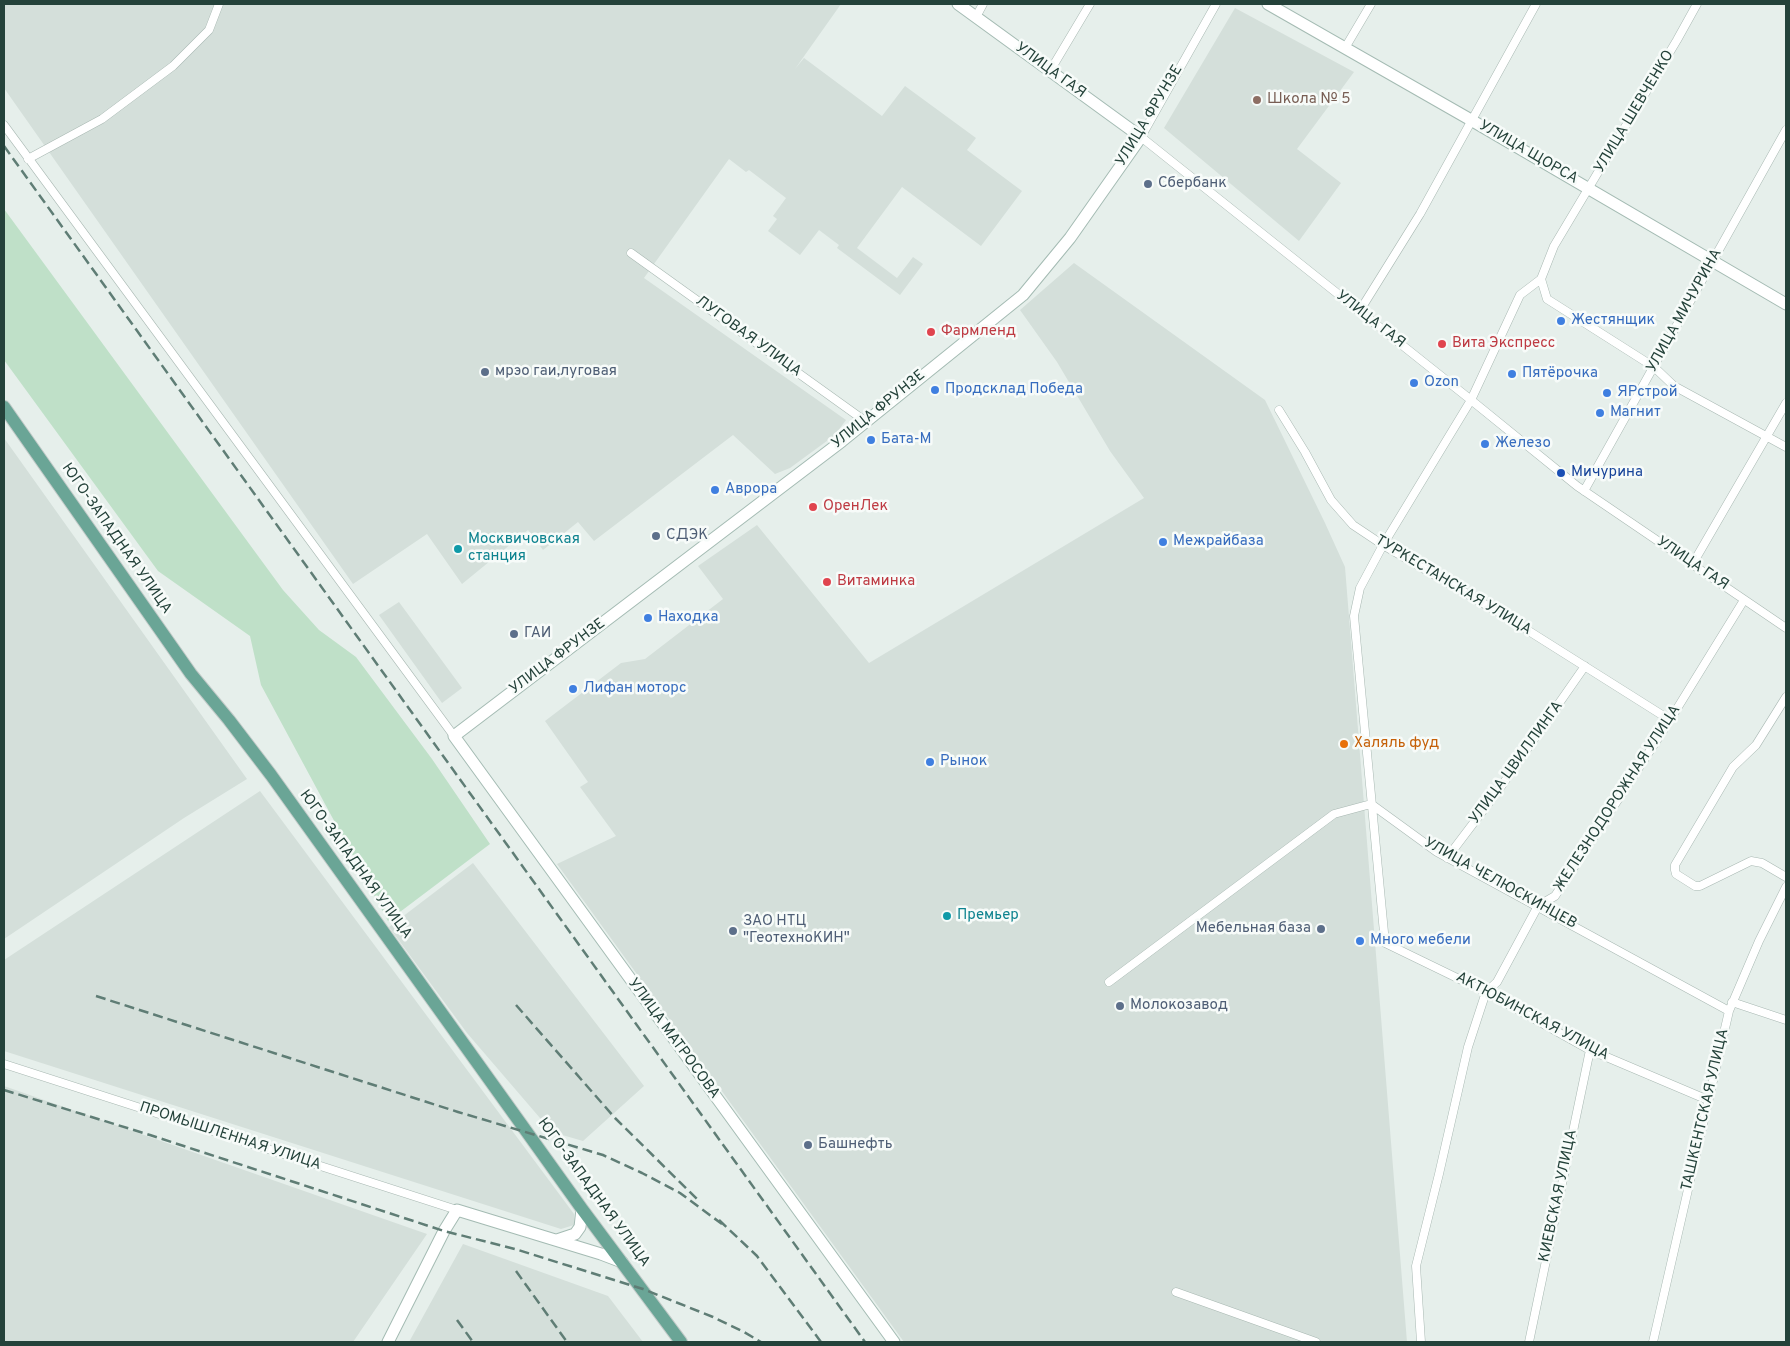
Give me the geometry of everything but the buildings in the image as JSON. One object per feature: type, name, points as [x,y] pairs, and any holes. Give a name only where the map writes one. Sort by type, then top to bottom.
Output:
[{"type":"main road","name":"ЮГО-ЗАПАДНАЯ УЛИЦА","points":[[4,407],[191,674],[270,776],[582,1209],[681,1342]]},
{"type":"street","points":[[28,159],[102,120],[174,66],[209,30],[219,4]]},
{"type":"street","name":"УЛИЦА ГАЯ","points":[[958,4],[1141,137],[1584,491],[1786,628]]},
{"type":"street","points":[[976,16],[983,4]]},
{"type":"street","points":[[1050,71],[1090,4]]},
{"type":"street","name":"УЛИЦА ФРУНЗЕ","points":[[454,736],[691,556],[1023,295],[1070,238],[1141,137],[1216,4]]},
{"type":"street","name":"УЛИЦА ЩОРСА","points":[[1268,4],[1786,304]]},
{"type":"street","points":[[1345,48],[1371,4]]},
{"type":"street","points":[[1359,312],[1420,214],[1536,4]]},
{"type":"street","name":"УЛИЦА ШЕВЧЕНКО","points":[[1541,279],[1554,246],[1678,40],[1697,4]]},
{"type":"street","points":[[4,125],[454,736]]},
{"type":"street","name":"УЛИЦА МИЧУРИНА","points":[[1584,491],[1786,130]]},
{"type":"street","name":"ЛУГОВАЯ УЛИЦА","points":[[631,253],[865,421]]},
{"type":"street","points":[[1109,982],[1334,814],[1371,804],[1354,616],[1360,588],[1383,545],[1471,400],[1520,294],[1541,279],[1547,299],[1654,366],[1674,386],[1786,446]]},
{"type":"street","points":[[1692,565],[1786,403]]},
{"type":"street","name":"ТУРКЕСТАНСКАЯ УЛИЦА","points":[[1279,410],[1305,452],[1331,500],[1353,525],[1383,545],[1505,616],[1670,720]]},
{"type":"street","name":"ЖЕЛЕЗНОДОРОЖНАЯ УЛИЦА","points":[[1421,1342],[1416,1266],[1468,1047],[1486,992],[1497,982],[1538,906],[1555,896],[1670,720],[1744,600]]},
{"type":"street","name":"УЛИЦА ЦВИЛЛИНГА","points":[[1447,858],[1500,788],[1585,666]]},
{"type":"street","points":[[1786,697],[1756,745],[1733,767],[1675,865],[1675,870],[1676,874],[1695,886],[1700,886],[1751,861],[1762,863],[1786,877]]},
{"type":"street","name":"УЛИЦА МАТРОСОВА","points":[[454,736],[894,1342]]},
{"type":"street","name":"УЛИЦА ЧЕЛЮСКИНЦЕВ","points":[[1371,804],[1447,858],[1729,1010]]},
{"type":"street","name":"АКТЮБИНСКАЯ УЛИЦА","points":[[1371,804],[1385,943],[1486,992],[1590,1050],[1708,1100]]},
{"type":"street","name":"ТАШКЕНТСКАЯ УЛИЦА","points":[[1653,1342],[1729,1010],[1759,941],[1786,887]]},
{"type":"street","points":[[1732,1002],[1786,1020]]},
{"type":"street","name":"КИЕВСКАЯ УЛИЦА","points":[[1529,1342],[1590,1050]]},
{"type":"street","name":"ПРОМЫШЛЕННАЯ УЛИЦА","points":[[4,1064],[457,1210]]},
{"type":"street","points":[[558,1240],[574,1234],[580,1227],[582,1209]]},
{"type":"street","points":[[388,1342],[457,1210],[558,1240],[622,1262]]},
{"type":"street","points":[[1176,1292],[1316,1342]]},
{"type":"shaded area","points":[[4,4],[841,4],[795,69],[804,58],[882,116],[905,86],[976,138],[967,150],[1022,191],[981,246],[902,187],[857,248],[897,278],[913,257],[923,264],[900,295],[837,248],[839,245],[819,230],[800,255],[768,231],[777,219],[773,216],[786,198],[749,170],[746,172],[729,159],[644,278],[846,420],[835,435],[790,468],[775,474],[733,435],[594,541],[578,522],[543,550],[528,530],[462,584],[427,534],[353,584],[4,88]]},
{"type":"shaded area","name":"Школа № 5","points":[[1235,8],[1354,72],[1297,149],[1341,183],[1299,241],[1164,128]]},
{"type":"shaded area","points":[[1074,263],[1265,400],[1345,567],[1407,1342],[904,1342],[557,864],[616,836],[580,787],[588,782],[545,721],[621,663],[645,659],[723,599],[698,566],[757,525],[869,663],[1144,498],[1110,451],[1057,362],[1020,310]]},
{"type":"shaded area","points":[[4,438],[247,779],[184,818],[4,939]]},
{"type":"shaded area","points":[[399,602],[462,688],[442,703],[379,615]]},
{"type":"shaded area","points":[[260,791],[574,1214],[574,1225],[561,1229],[4,1051],[4,960]]},
{"type":"shaded area","points":[[473,863],[644,1086],[583,1141],[552,1132],[467,1033],[389,927]]},
{"type":"shaded area","points":[[4,1086],[427,1234],[353,1342],[4,1342]]},
{"type":"shaded area","points":[[463,1244],[608,1296],[643,1342],[409,1342]]},
{"type":"green space","points":[[4,209],[283,590],[319,630],[356,657],[432,759],[490,844],[388,921],[261,685],[250,636],[158,571],[4,360]]},
{"type":"railway","points":[[4,146],[865,1342]]},
{"type":"railway","points":[[96,996],[458,1112],[603,1155],[680,1193],[722,1224]]},
{"type":"railway","points":[[516,1005],[615,1118],[697,1199]]},
{"type":"railway","points":[[4,1090],[150,1135],[444,1231],[515,1249],[643,1289],[713,1317],[761,1342]]},
{"type":"railway","points":[[719,1220],[757,1256],[821,1342]]},
{"type":"railway","points":[[516,1271],[567,1342]]},
{"type":"railway","points":[[457,1320],[473,1342]]},
{"type":"place","name":"Школа № 5","points":[[1257,100]]},
{"type":"place","name":"Сбербанк","points":[[1148,184]]},
{"type":"place","name":"Жестянщик","points":[[1561,321]]},
{"type":"place","name":"Фармленд","points":[[931,332]]},
{"type":"place","name":"Вита Экспресс","points":[[1442,344]]},
{"type":"place","name":"мрэо гаи,луговая","points":[[485,372]]},
{"type":"place","name":"Пятёрочка","points":[[1512,374]]},
{"type":"place","name":"Ozon","points":[[1414,383]]},
{"type":"place","name":"Продсклад Победа","points":[[935,390]]},
{"type":"place","name":"ЯРстрой","points":[[1607,393]]},
{"type":"place","name":"Магнит","points":[[1600,413]]},
{"type":"place","name":"Бата-М","points":[[871,440]]},
{"type":"place","name":"Железо","points":[[1485,444]]},
{"type":"place","name":"Мичурина","points":[[1561,473]]},
{"type":"place","name":"Аврора","points":[[715,490]]},
{"type":"place","name":"ОренЛек","points":[[813,507]]},
{"type":"place","name":"СДЭК","points":[[656,536]]},
{"type":"place","name":"Межрайбаза","points":[[1163,542]]},
{"type":"place","name":"Москвичовская станция","points":[[458,549]]},
{"type":"place","name":"Витаминка","points":[[827,582]]},
{"type":"place","name":"Находка","points":[[648,618]]},
{"type":"place","name":"ГАИ","points":[[514,634]]},
{"type":"place","name":"Лифан моторс","points":[[573,689]]},
{"type":"place","name":"Халяль фуд","points":[[1344,744]]},
{"type":"place","name":"Рынок","points":[[930,762]]},
{"type":"place","name":"Премьер","points":[[947,916]]},
{"type":"place","name":"Мебельная база","points":[[1321,929]]},
{"type":"place","name":"ЗАО НТЦ \"ГеотехноКИН\"","points":[[733,931]]},
{"type":"place","name":"Много мебели","points":[[1360,941]]},
{"type":"place","name":"Молокозавод","points":[[1120,1006]]},
{"type":"place","name":"Башнефть","points":[[808,1145]]}]
